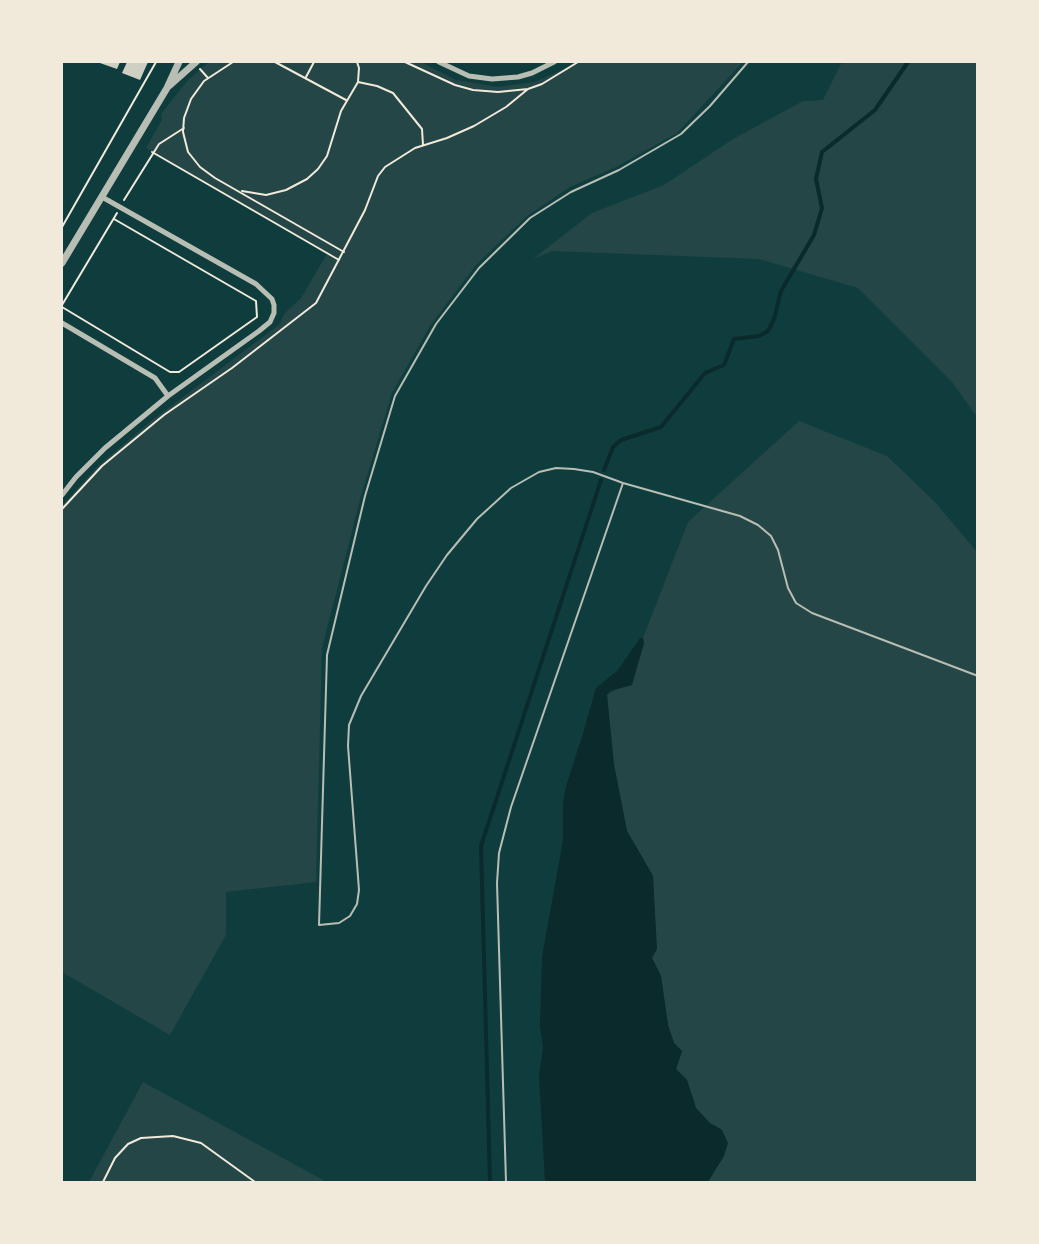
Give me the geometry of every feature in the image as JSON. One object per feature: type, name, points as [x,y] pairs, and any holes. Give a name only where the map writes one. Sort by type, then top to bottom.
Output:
[{"type":"street","points":[[62,263],[167,88],[179,62]]},
{"type":"street","points":[[439,62],[469,76],[492,79],[518,77],[554,62]]},
{"type":"street","points":[[167,88],[197,64]]},
{"type":"street","points":[[62,495],[76,477],[105,448],[168,396],[260,331],[270,322],[273,315],[274,304],[267,293],[256,284],[102,197]]},
{"type":"street","points":[[62,323],[155,378],[168,396]]},
{"type":"lane","points":[[748,62],[710,106],[681,134],[619,170],[571,192],[530,218],[479,268],[436,324],[395,396],[365,496],[327,655],[319,925],[339,923],[350,915],[357,903],[360,874],[348,746],[354,711],[388,650],[447,555],[477,519],[511,488],[539,472],[556,468],[593,472],[623,483],[716,508],[758,525],[771,536],[778,550],[788,588],[796,603],[812,613],[978,676]]},
{"type":"lane","points":[[506,1182],[497,883],[499,853],[515,796],[623,483]]},
{"type":"path","points":[[62,227],[156,62]]},
{"type":"path","points":[[233,62],[208,78],[191,99],[184,118],[188,152],[200,167],[344,252]]},
{"type":"path","points":[[275,62],[346,100]]},
{"type":"path","points":[[305,78],[314,62]]},
{"type":"path","points":[[237,190],[266,195],[286,190],[307,180],[327,156],[337,121],[358,81],[357,62]]},
{"type":"path","points":[[62,509],[102,466],[164,415],[232,368],[316,303],[340,261],[365,210],[378,176],[385,167],[423,145],[447,138],[474,126],[506,107],[528,89],[557,76],[578,62]]},
{"type":"path","points":[[197,64],[208,78]]},
{"type":"path","points":[[358,81],[393,93],[422,129],[423,145]]},
{"type":"path","points":[[124,200],[152,152],[159,144],[184,128]]},
{"type":"path","points":[[152,152],[340,261]]},
{"type":"path","points":[[114,219],[256,301],[257,317],[179,372],[170,372],[62,306],[117,213]]},
{"type":"path","points":[[103,1182],[116,1158],[128,1144],[141,1137],[173,1136],[201,1143],[254,1182]]},
{"type":"shaded area","points":[[209,62],[421,62],[456,80],[498,87],[534,82],[571,66],[575,62],[743,62],[677,133],[616,167],[570,187],[527,216],[476,265],[430,326],[392,393],[361,496],[322,648],[316,882],[226,892],[226,935],[170,1035],[62,972],[62,506],[97,467],[151,421],[280,324],[284,314],[301,298],[327,254],[146,148],[162,120],[161,114],[188,80]]},
{"type":"shaded area","points":[[842,62],[977,62],[977,417],[952,382],[858,288],[759,259],[552,251],[533,259],[592,213],[664,185],[733,139],[803,101],[823,100]]},
{"type":"shaded area","points":[[799,421],[887,456],[935,502],[977,552],[977,1182],[708,1182],[714,1170],[722,1130],[710,1124],[696,1108],[687,1080],[676,1069],[682,1051],[674,1043],[668,1025],[661,976],[652,958],[653,876],[627,831],[614,765],[607,695],[616,689],[641,654],[643,638],[688,522]]},
{"type":"shaded area","points":[[640,638],[643,638],[644,643],[632,685],[610,691],[607,695],[614,765],[627,831],[653,876],[657,949],[652,958],[661,976],[668,1025],[674,1043],[682,1051],[676,1069],[687,1080],[696,1108],[710,1123],[722,1130],[728,1143],[724,1156],[708,1182],[545,1182],[539,1076],[543,1047],[540,1026],[542,957],[563,840],[563,803],[566,786],[596,688],[618,670]]},
{"type":"shaded area","points":[[143,1082],[327,1182],[89,1182]]},
{"type":"building","points":[[97,62],[120,62],[117,69]]},
{"type":"building","points":[[127,62],[148,62],[140,80],[122,73]]},
{"type":"waterway","points":[[604,470],[613,447],[621,440],[661,427],[705,373],[724,365],[734,339],[759,336],[768,331],[774,319],[781,291],[814,235],[822,208],[816,179],[822,152],[875,110],[908,62]]},
{"type":"waterway","points":[[490,1182],[481,846],[601,480]]}]
